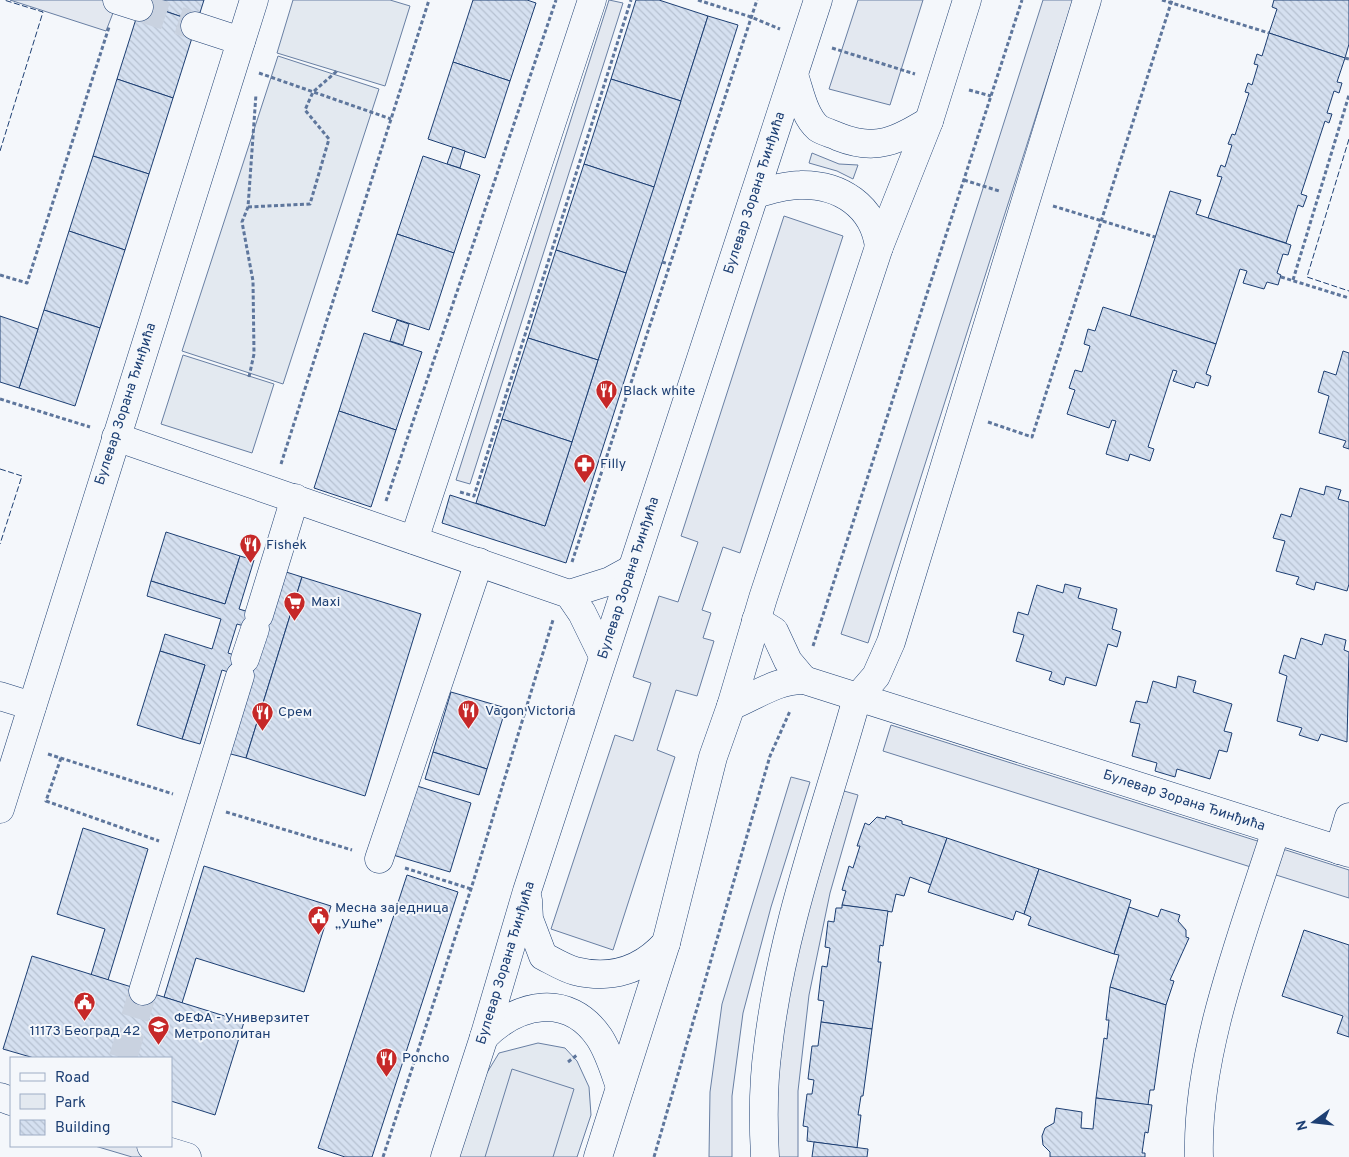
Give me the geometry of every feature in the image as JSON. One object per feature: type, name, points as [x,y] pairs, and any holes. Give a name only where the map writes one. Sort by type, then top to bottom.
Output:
[{"type":"street","name":"Булевар Зорана Ђинђића","points":[[0,809],[116,437],[248,61],[254,0]]},
{"type":"street","points":[[414,540],[592,0]]},
{"type":"street","name":"Булевар Зорана Ђинђића","points":[[445,1157],[484,1037],[527,891],[818,0]]},
{"type":"street","points":[[598,1157],[666,943],[713,757],[731,706],[756,620],[879,247],[929,121],[968,0]]},
{"type":"street","points":[[764,1157],[764,1092],[768,1048],[775,1000],[804,879],[857,698],[876,676],[885,659],[1087,0]]},
{"type":"street","points":[[195,26],[248,61]]},
{"type":"street","points":[[794,76],[807,111],[818,127],[848,141],[863,144],[882,144],[898,140],[929,121]]},
{"type":"street","points":[[755,194],[800,185],[826,187],[850,197],[869,217],[877,229],[879,247]]},
{"type":"street","points":[[116,437],[566,592],[610,581],[632,568]]},
{"type":"street","points":[[143,991],[257,622],[284,495]]},
{"type":"street","points":[[379,859],[479,562]]},
{"type":"street","points":[[566,592],[582,613],[603,656]]},
{"type":"street","points":[[756,620],[774,631],[788,661],[804,680]]},
{"type":"street","points":[[731,706],[758,695],[774,684],[787,680],[804,680]]},
{"type":"street","name":"Булевар Зорана Ђинђића","points":[[804,680],[1276,830],[1210,1049],[1202,1092],[1199,1157]]},
{"type":"street","points":[[0,696],[32,706]]},
{"type":"street","points":[[1276,830],[1344,852],[1349,817]]},
{"type":"street","points":[[527,891],[529,919],[543,956],[574,970],[601,974],[639,966],[655,955],[666,943]]},
{"type":"street","points":[[484,1037],[498,1023],[515,1013],[530,1008],[560,1009],[582,1019],[598,1037],[620,1087]]},
{"type":"street","points":[[154,1147],[187,1157]]},
{"type":"path","points":[[284,495],[391,120],[429,0]]},
{"type":"path","points":[[377,527],[556,0]]},
{"type":"path","points":[[474,496],[631,0]]},
{"type":"path","points":[[698,0],[751,17],[805,40],[991,96]]},
{"type":"path","points":[[383,1157],[471,889],[669,264],[757,0]]},
{"type":"path","points":[[654,1157],[770,756],[804,680],[824,607],[1022,0]]},
{"type":"path","points":[[1162,0],[1171,1],[1269,33]]},
{"type":"path","points":[[961,414],[1032,437],[1171,1]]},
{"type":"path","points":[[0,275],[26,283],[125,2]]},
{"type":"path","points":[[248,61],[257,82]]},
{"type":"path","points":[[248,61],[313,92],[391,120]]},
{"type":"path","points":[[248,206],[310,204],[329,139],[305,110],[313,92],[337,72]]},
{"type":"path","points":[[249,377],[254,354],[253,281],[242,222],[248,206],[256,92]]},
{"type":"path","points":[[1292,280],[1349,96]]},
{"type":"path","points":[[1100,219],[1155,237]]},
{"type":"path","points":[[557,231],[562,233]]},
{"type":"path","points":[[662,262],[669,264]]},
{"type":"path","points":[[1281,277],[1349,298]]},
{"type":"path","points":[[0,399],[89,426],[116,437]]},
{"type":"path","points":[[20,745],[471,889]]},
{"type":"path","points":[[61,758],[46,801],[187,850]]},
{"type":"path","points":[[568,1062],[577,1055]]},
{"type":"green space","points":[[293,0],[390,0],[410,6],[385,86],[277,53]]},
{"type":"green space","points":[[278,56],[379,89],[283,384],[182,351]]},
{"type":"green space","points":[[812,153],[839,164],[858,165],[853,179],[837,171],[809,163]]},
{"type":"green space","points":[[183,355],[274,384],[252,453],[161,424]]},
{"type":"green space","points":[[538,1043],[565,1048],[577,1061],[589,1087],[591,1115],[577,1157],[455,1157],[474,1094],[499,1053]]},
{"type":"shaded area","points":[[10,0],[118,0],[106,31]]},
{"type":"shaded area","points":[[609,0],[623,3],[470,484],[456,480]]},
{"type":"shaded area","points":[[858,0],[923,0],[890,105],[829,89]]},
{"type":"shaded area","points":[[1043,0],[1073,0],[868,643],[841,634]]},
{"type":"shaded area","points":[[784,216],[843,236],[740,553],[723,547],[702,610],[711,613],[703,638],[714,641],[697,696],[676,690],[657,750],[675,757],[613,950],[551,929],[615,735],[633,741],[651,683],[633,677],[659,596],[678,602],[698,542],[681,536]]},
{"type":"shaded area","points":[[891,725],[1349,870],[1349,898],[883,751]]},
{"type":"shaded area","points":[[791,777],[810,782],[771,907],[743,1013],[732,1096],[732,1157],[709,1157],[710,1092],[722,1004]]},
{"type":"shaded area","points":[[837,789],[858,795],[830,893],[809,995],[798,1091],[798,1157],[776,1157],[774,1127],[786,993]]},
{"type":"shaded area","points":[[512,1069],[574,1089],[553,1157],[485,1157]]},
{"type":"shaded area","points":[[98,1147],[156,1147],[188,1157],[132,1157]]},
{"type":"building","points":[[142,0],[204,0],[197,22],[141,3]]},
{"type":"building","points":[[473,0],[527,0],[536,3],[510,81],[453,62]]},
{"type":"building","points":[[636,0],[659,0],[708,16],[681,101],[611,79]]},
{"type":"building","points":[[1274,0],[1349,0],[1349,44],[1345,58],[1269,33],[1277,9],[1272,7]]},
{"type":"building","points":[[141,3],[197,22],[173,98],[117,79]]},
{"type":"building","points":[[708,16],[738,25],[566,563],[442,523],[450,495],[545,526]]},
{"type":"building","points":[[1269,33],[1345,58],[1337,82],[1342,83],[1339,93],[1334,91],[1327,113],[1332,114],[1329,123],[1325,121],[1301,194],[1307,196],[1303,207],[1298,205],[1286,243],[1208,218],[1222,177],[1217,176],[1221,165],[1225,167],[1232,145],[1228,144],[1232,134],[1235,135],[1249,93],[1245,92],[1248,83],[1252,85],[1258,65],[1254,64],[1257,54],[1262,56]]},
{"type":"building","points":[[453,62],[510,81],[485,158],[428,139]]},
{"type":"building","points":[[117,79],[173,98],[149,174],[93,156]]},
{"type":"building","points":[[611,79],[681,101],[654,187],[584,164]]},
{"type":"building","points":[[453,147],[465,151],[460,168],[447,164]]},
{"type":"building","points":[[93,156],[149,174],[125,250],[69,231]]},
{"type":"building","points":[[423,156],[480,175],[454,253],[397,234]]},
{"type":"building","points":[[584,164],[654,187],[626,273],[556,250]]},
{"type":"building","points":[[1170,191],[1201,200],[1196,214],[1291,245],[1288,255],[1283,254],[1277,273],[1281,275],[1278,285],[1267,282],[1264,289],[1243,283],[1247,271],[1240,269],[1216,344],[1130,316]]},
{"type":"building","points":[[69,231],[125,250],[100,328],[44,310]]},
{"type":"building","points":[[397,234],[454,253],[429,330],[372,311]]},
{"type":"building","points":[[556,250],[626,273],[598,360],[528,338]]},
{"type":"building","points":[[1103,307],[1216,344],[1206,374],[1211,376],[1208,386],[1196,382],[1194,388],[1173,381],[1177,371],[1173,370],[1148,447],[1154,449],[1150,461],[1130,454],[1128,461],[1106,454],[1116,421],[1112,420],[1109,428],[1067,414],[1075,390],[1069,388],[1075,370],[1082,372],[1090,346],[1084,344],[1088,329],[1095,331]]},
{"type":"building","points":[[44,310],[100,328],[75,406],[19,388]]},
{"type":"building","points":[[0,316],[38,329],[19,388],[0,382]]},
{"type":"building","points":[[397,320],[409,324],[403,345],[390,341]]},
{"type":"building","points":[[364,333],[422,352],[396,430],[339,411]]},
{"type":"building","points":[[528,338],[598,360],[572,442],[502,419]]},
{"type":"building","points":[[1343,351],[1349,353],[1349,449],[1343,447],[1346,441],[1319,433],[1329,396],[1318,392],[1324,371],[1336,375]]},
{"type":"building","points":[[339,411],[396,430],[371,507],[314,488]]},
{"type":"building","points":[[502,419],[572,442],[545,526],[476,503]]},
{"type":"building","points":[[1326,486],[1341,490],[1338,499],[1349,502],[1349,584],[1347,591],[1316,582],[1314,590],[1296,584],[1299,577],[1276,571],[1285,541],[1273,538],[1281,514],[1291,517],[1300,488],[1324,495]]},
{"type":"building","points":[[166,532],[240,556],[225,604],[151,581]]},
{"type":"building","points":[[240,556],[254,560],[239,609],[269,618],[283,571],[302,577],[246,758],[227,753],[250,679],[222,670],[200,744],[182,739],[205,665],[160,651],[165,634],[212,649],[221,619],[147,596],[151,581],[225,604]],"holes":[[[237,624],[265,632],[256,662],[228,653]]]},
{"type":"building","points":[[302,577],[421,614],[365,796],[246,758]]},
{"type":"building","points":[[1065,584],[1081,588],[1078,598],[1117,609],[1112,629],[1121,632],[1117,647],[1108,644],[1096,686],[1066,677],[1064,685],[1049,680],[1052,672],[1016,661],[1024,635],[1013,632],[1018,612],[1028,615],[1037,585],[1063,593]]},
{"type":"building","points":[[1325,634],[1346,640],[1344,650],[1349,652],[1347,742],[1321,734],[1318,741],[1299,735],[1302,728],[1277,721],[1287,676],[1279,673],[1284,655],[1295,659],[1301,638],[1322,645]]},
{"type":"building","points":[[160,651],[205,665],[182,739],[137,725]]},
{"type":"building","points":[[1178,676],[1196,681],[1193,692],[1232,704],[1224,731],[1232,733],[1227,752],[1219,750],[1210,779],[1177,769],[1175,777],[1155,771],[1157,763],[1132,756],[1140,724],[1130,722],[1136,701],[1147,703],[1153,681],[1176,688]]},
{"type":"building","name":"Vagon Victoria","points":[[451,692],[506,708],[487,769],[433,752]]},
{"type":"building","points":[[433,752],[487,769],[479,795],[425,779]]},
{"type":"building","points":[[414,785],[471,803],[450,872],[393,855]]},
{"type":"building","points":[[886,816],[902,821],[902,824],[947,838],[931,885],[910,877],[904,896],[896,894],[892,912],[842,905],[846,891],[842,890],[849,866],[853,868],[860,846],[857,846],[865,823],[869,825],[877,817],[885,819]]},
{"type":"building","points":[[83,828],[148,849],[108,980],[91,975],[105,929],[57,914]]},
{"type":"building","points":[[947,838],[1039,869],[1024,914],[1016,911],[1013,920],[928,892]]},
{"type":"building","points":[[204,866],[331,906],[304,992],[196,958],[182,1003],[164,997]]},
{"type":"building","points":[[1039,869],[1131,900],[1114,954],[1028,925],[1031,917],[1024,914]]},
{"type":"building","points":[[407,875],[458,892],[372,1157],[345,1157],[318,1148]]},
{"type":"building","points":[[842,905],[888,911],[883,946],[880,945],[878,962],[881,962],[872,1029],[821,1022],[824,1001],[818,1000],[822,966],[827,967],[830,948],[825,947],[828,921],[834,922],[836,908],[842,908]]},
{"type":"building","points":[[1129,907],[1158,917],[1161,909],[1180,915],[1178,921],[1186,930],[1186,937],[1189,938],[1170,980],[1174,981],[1166,1005],[1110,987],[1119,955],[1114,954]]},
{"type":"building","points":[[1304,930],[1349,945],[1349,1037],[1337,1033],[1343,1016],[1282,996]]},
{"type":"building","points":[[32,956],[244,1022],[215,1115],[172,1101],[172,1057],[31,1057],[3,1049]]},
{"type":"building","points":[[1110,987],[1166,1005],[1154,1090],[1150,1090],[1148,1105],[1096,1098],[1104,1038],[1107,1039],[1109,1020],[1106,1020]]},
{"type":"building","points":[[821,1022],[872,1029],[863,1096],[861,1096],[858,1115],[861,1115],[857,1148],[807,1141],[808,1127],[803,1126],[807,1094],[812,1094],[814,1080],[808,1079],[812,1046],[818,1046]]},
{"type":"building","points":[[1096,1098],[1152,1105],[1148,1133],[1145,1132],[1142,1153],[1145,1153],[1145,1157],[1050,1157],[1050,1152],[1043,1145],[1042,1136],[1045,1128],[1054,1123],[1056,1108],[1082,1112],[1081,1128],[1093,1129]]},
{"type":"building","points":[[814,1142],[868,1149],[867,1157],[812,1157]]},
{"type":"tunnel","points":[[139,7],[195,26]]},
{"type":"tunnel","points":[[123,1057],[143,991]]},
{"type":"fence","points":[[0,151],[43,12],[4,0]]},
{"type":"fence","points":[[1349,139],[1307,277],[1349,291]]},
{"type":"fence","points":[[0,469],[22,476],[0,544]]},
{"type":"place","name":"Black white","points":[[607,410]]},
{"type":"place","name":"Filly","points":[[584,483]]},
{"type":"place","name":"Fishek","points":[[250,564]]},
{"type":"place","name":"Maxi","points":[[295,621]]},
{"type":"place","name":"Vagon Victoria","points":[[469,730]]},
{"type":"place","name":"Срем","points":[[262,731]]},
{"type":"place","name":"Месна заједница „Ушће”","points":[[319,935]]},
{"type":"place","name":"11173 Београд 42","points":[[85,1022]]},
{"type":"place","name":"ФЕФА - Универзитет Метрополитан","points":[[158,1045]]},
{"type":"place","name":"Poncho","points":[[386,1077]]}]
